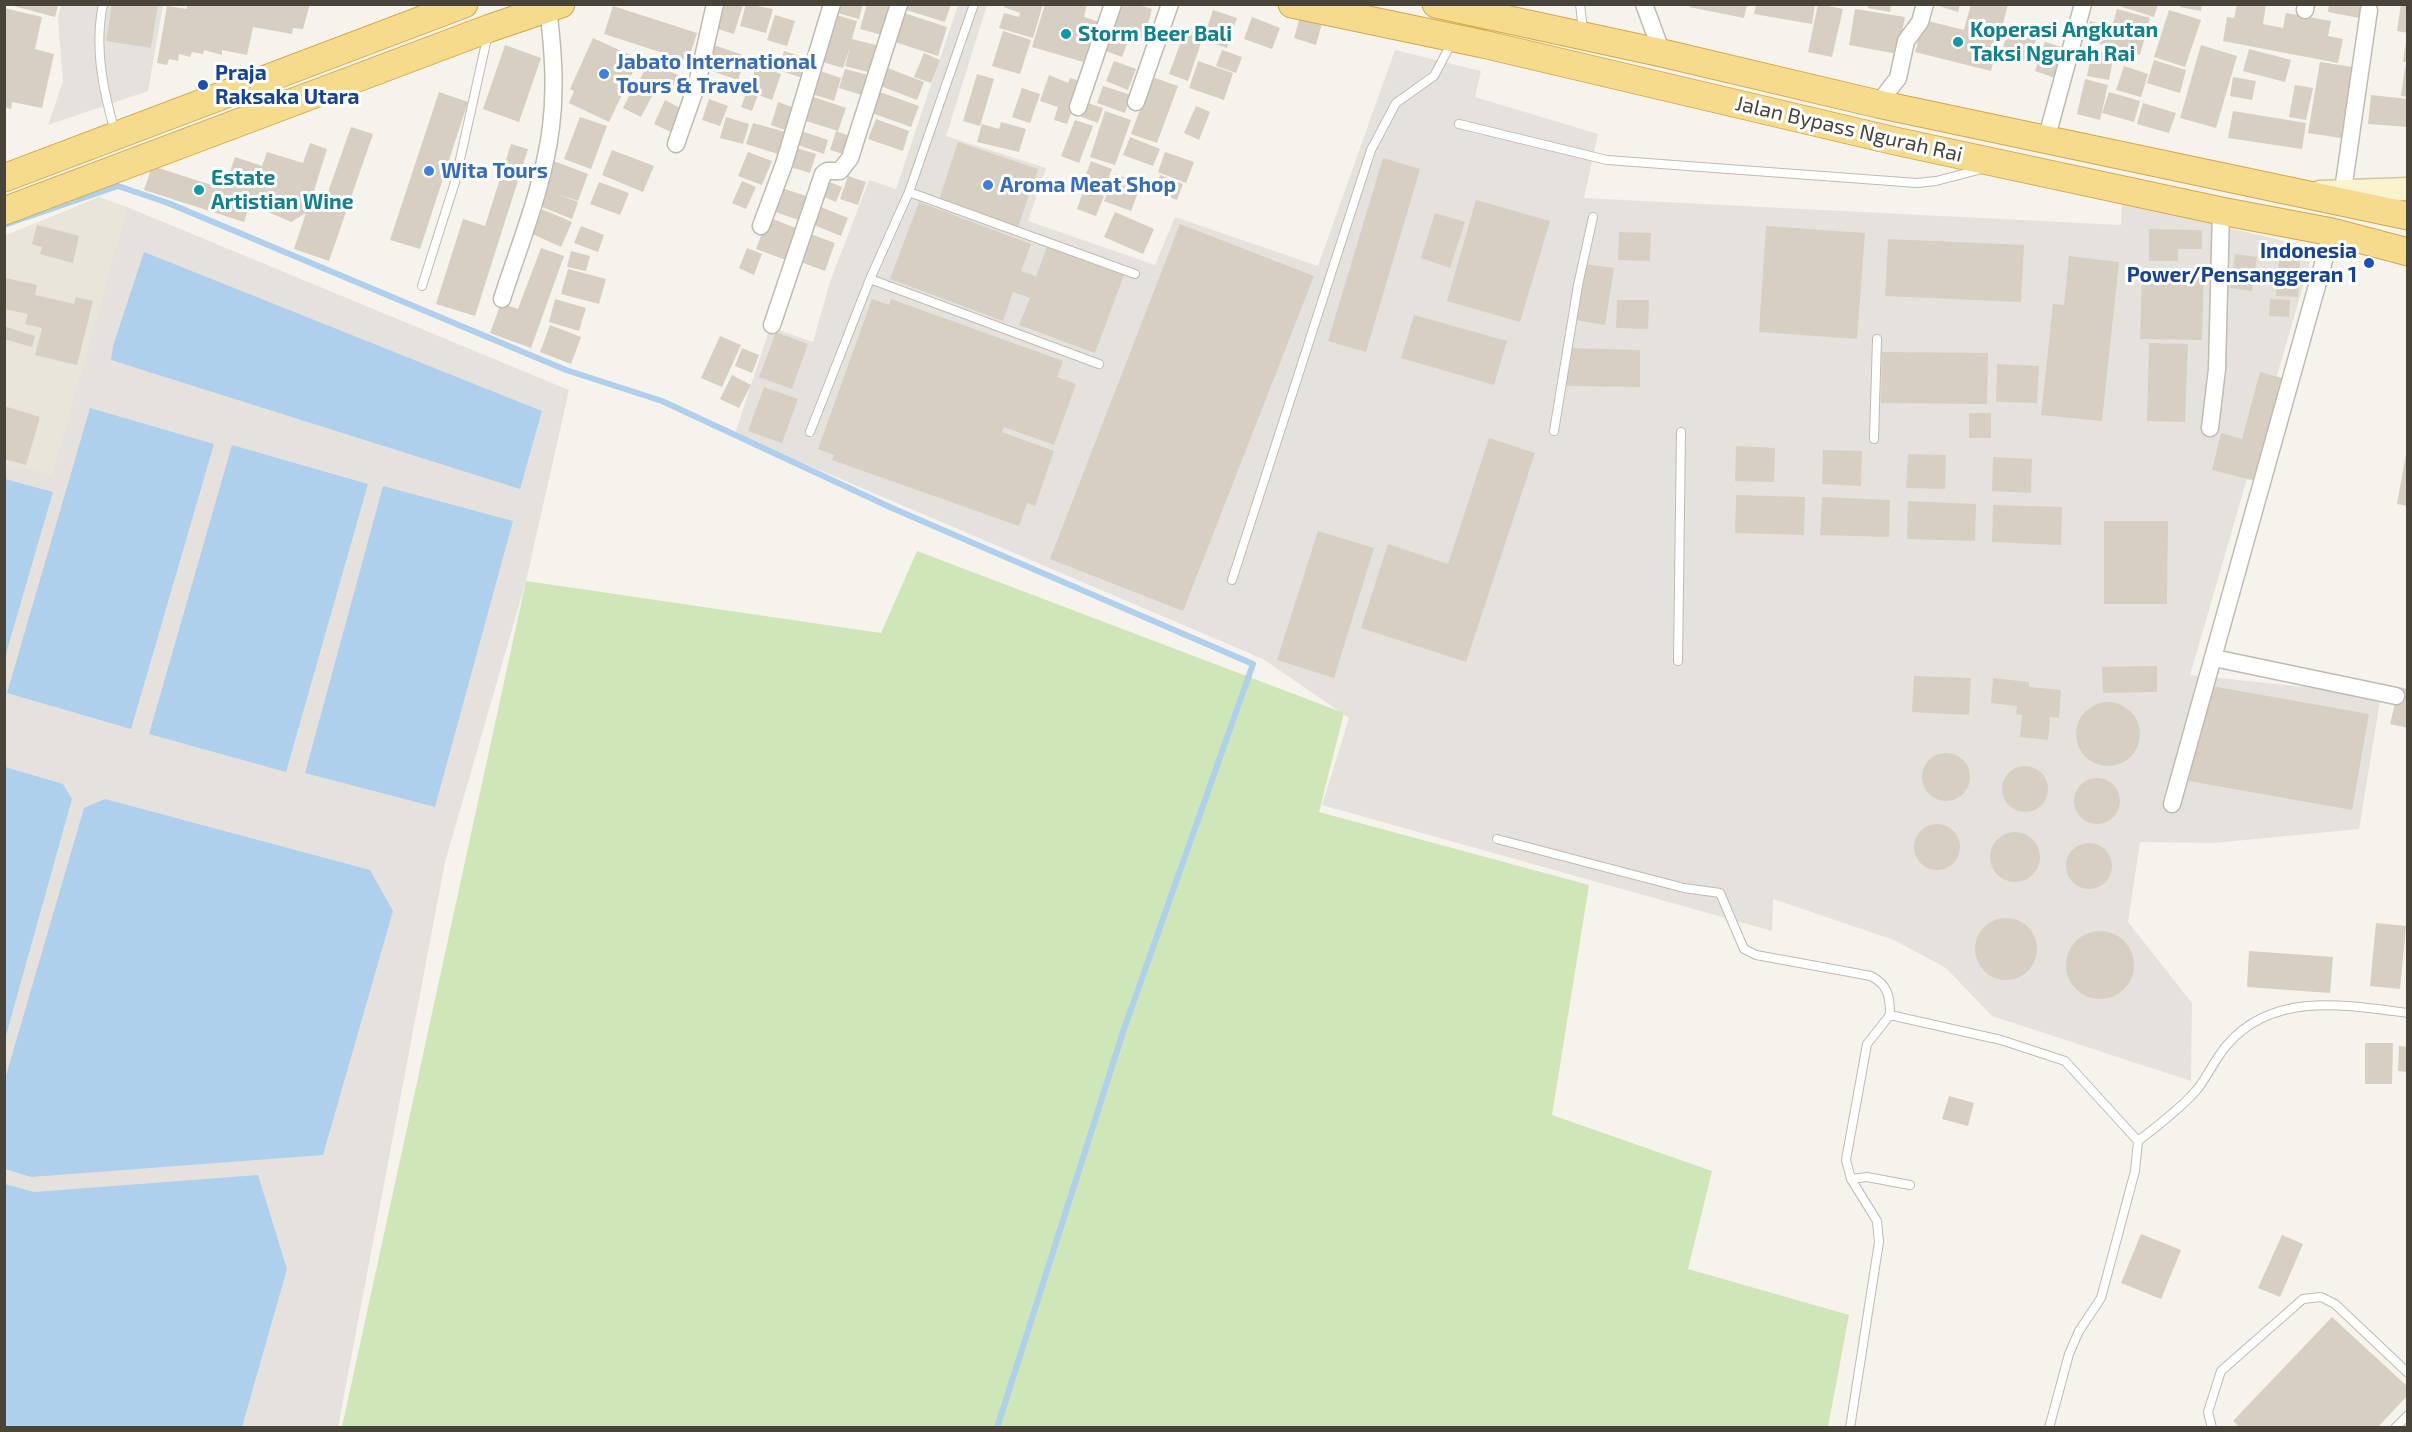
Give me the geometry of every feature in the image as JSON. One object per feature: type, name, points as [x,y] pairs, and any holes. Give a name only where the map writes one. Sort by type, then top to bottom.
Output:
[{"type":"highway","points":[[4,178],[464,4]]},
{"type":"highway","name":"Jalan Bypass Ngurah Rai","points":[[1292,4],[1454,38],[2000,163],[2221,211],[2332,232],[2408,252]]},
{"type":"highway","name":"Jalan Bypass Ngurah Rai","points":[[1436,4],[1662,53],[1878,104],[2408,216]]},
{"type":"highway","points":[[4,211],[489,28],[554,6]]},
{"type":"highway","points":[[1693,93],[1700,62]]},
{"type":"main road","points":[[2304,194],[2343,190],[2408,189]]},
{"type":"street","points":[[676,144],[697,84],[715,4]]},
{"type":"street","points":[[761,226],[784,164],[832,4]]},
{"type":"street","points":[[772,325],[823,174],[827,171],[840,171],[850,158],[899,4]]},
{"type":"street","points":[[1078,107],[1113,4]]},
{"type":"street","points":[[1136,102],[1170,4]]},
{"type":"street","points":[[1644,4],[1662,53]]},
{"type":"street","points":[[1878,104],[1895,84],[1906,41],[1920,22],[1925,4]]},
{"type":"street","points":[[2046,140],[2083,4]]},
{"type":"street","points":[[502,299],[543,169],[551,128],[555,63],[554,6]]},
{"type":"street","points":[[2343,190],[2369,10]]},
{"type":"street","points":[[2210,428],[2217,369],[2221,211]]},
{"type":"street","points":[[2172,804],[2332,232]]},
{"type":"street","points":[[2214,658],[2396,696]]},
{"type":"lane","points":[[103,4],[99,30],[99,56],[116,135]]},
{"type":"lane","points":[[810,432],[870,279],[909,192],[974,4]]},
{"type":"lane","points":[[1580,4],[1584,36]]},
{"type":"lane","points":[[422,286],[455,182],[489,28]]},
{"type":"lane","points":[[1232,580],[1371,150],[1396,103],[1434,76],[1454,38]]},
{"type":"lane","points":[[1459,123],[1607,160],[1670,165],[1917,183],[1936,181],[2000,163]]},
{"type":"lane","points":[[909,192],[1135,274]]},
{"type":"lane","points":[[1554,430],[1578,285],[1593,217]]},
{"type":"lane","points":[[870,279],[1099,364]]},
{"type":"lane","points":[[1874,439],[1877,339]]},
{"type":"lane","points":[[1678,661],[1682,432]]},
{"type":"lane","points":[[1497,839],[1684,888],[1720,894],[1744,949],[1756,956],[1871,976],[1883,982],[1890,1014],[1867,1044],[1846,1160],[1851,1179],[1877,1221],[1879,1242],[1850,1428]]},
{"type":"lane","points":[[2049,1428],[2069,1354],[2079,1331],[2101,1298],[2135,1172],[2138,1142],[2198,1088],[2227,1045],[2262,1016],[2298,1006],[2339,1005],[2408,1013]]},
{"type":"lane","points":[[1890,1014],[2001,1040],[2065,1061],[2138,1142]]},
{"type":"lane","points":[[1851,1179],[1866,1177],[1910,1185]]},
{"type":"lane","points":[[2212,1428],[2208,1412],[2221,1371],[2303,1299],[2321,1297],[2335,1304],[2408,1372]]},
{"type":"lane","points":[[2395,1428],[2408,1414]]},
{"type":"shaded area","points":[[61,5],[163,5],[148,91],[48,125],[63,82],[58,17]]},
{"type":"shaded area","points":[[958,5],[987,5],[946,136],[1046,168],[1028,221],[1155,265],[1175,217],[1318,266],[1395,50],[1481,71],[1475,97],[1598,134],[1584,198],[2121,225],[2122,203],[2314,248],[2190,675],[2381,695],[2359,829],[2214,843],[2140,842],[2128,922],[2192,1003],[2191,1081],[1992,1016],[1946,968],[1894,940],[1773,899],[1772,931],[1322,805],[1349,718],[1263,659],[735,434],[770,327],[813,342],[830,282],[869,180],[896,189]]},
{"type":"shaded area","points":[[99,197],[127,207],[52,476],[5,462],[4,236]]},
{"type":"shaded area","points":[[127,207],[569,390],[526,581],[445,862],[338,1427],[5,1427],[4,462],[52,475]]},
{"type":"green space","points":[[917,551],[1344,713],[1319,812],[1589,885],[1552,1115],[1712,1171],[1688,1269],[1849,1315],[1828,1427],[342,1427],[526,581],[881,633]]},
{"type":"water","points":[[144,252],[542,411],[520,489],[111,360],[113,346]]},
{"type":"water","points":[[90,408],[214,444],[131,729],[7,693]]},
{"type":"water","points":[[232,445],[368,484],[286,772],[149,734]]},
{"type":"water","points":[[4,479],[53,492],[5,657]]},
{"type":"water","points":[[383,486],[513,521],[435,807],[305,773]]},
{"type":"water","points":[[5,767],[63,784],[72,799],[5,1039]]},
{"type":"water","points":[[105,799],[370,870],[393,911],[323,1155],[31,1177],[5,1169],[5,1079],[84,808]]},
{"type":"water","points":[[258,1175],[287,1269],[242,1427],[5,1427],[5,1184],[34,1192]]},
{"type":"building","points":[[112,4],[158,4],[151,48],[106,41]]},
{"type":"building","points":[[187,4],[310,4],[303,29],[293,28],[292,34],[253,27],[247,55],[222,50],[222,55],[204,50],[203,54],[192,52],[190,57],[179,54],[178,61],[169,59],[167,65],[157,63],[167,6],[187,9]]},
{"type":"building","points":[[746,4],[773,9],[766,33],[740,26]]},
{"type":"building","points":[[836,4],[863,4],[859,19],[834,12]]},
{"type":"building","points":[[867,4],[894,4],[886,36],[860,29]]},
{"type":"building","points":[[905,4],[951,4],[945,22],[903,9]]},
{"type":"building","points":[[1005,4],[1043,4],[1033,38],[999,28],[1004,13],[1019,17],[1020,13],[1004,7]]},
{"type":"building","name":"Storm Beer Bali","points":[[1045,4],[1087,4],[1084,17],[1100,22],[1087,63],[1032,47]]},
{"type":"building","points":[[1116,4],[1135,4],[1152,9],[1144,39],[1109,29]]},
{"type":"building","points":[[1690,4],[1747,4],[1744,18],[1689,7]]},
{"type":"building","points":[[1756,4],[1815,4],[1812,24],[1754,14]]},
{"type":"building","points":[[1818,4],[1843,9],[1832,57],[1808,52]]},
{"type":"building","points":[[1868,4],[1891,4],[1890,12],[1868,8]]},
{"type":"building","points":[[1933,4],[1960,4],[1958,12]]},
{"type":"building","name":"Koperasi Angkutan Taksi Ngurah Rai","points":[[1971,4],[2008,4],[1991,71],[1915,52],[1924,20],[1964,30]]},
{"type":"building","points":[[2113,4],[2158,4],[2154,17]]},
{"type":"building","points":[[2180,4],[2202,4],[2201,11],[2180,7]]},
{"type":"building","points":[[2237,4],[2266,4],[2263,24],[2283,28],[2286,13],[2331,21],[2328,36],[2343,39],[2338,63],[2223,41],[2227,17],[2234,18]]},
{"type":"building","points":[[2401,4],[2408,6],[2408,33],[2397,31]]},
{"type":"building","points":[[10,5],[58,5],[55,17]]},
{"type":"building","points":[[721,5],[743,5],[734,34],[714,28]]},
{"type":"building","points":[[2329,5],[2368,5],[2365,19],[2328,12]]},
{"type":"building","points":[[613,6],[697,33],[688,61],[604,34]]},
{"type":"building","points":[[4,8],[42,17],[35,49],[54,54],[42,108],[12,102],[11,109],[4,107]]},
{"type":"building","points":[[1855,9],[1905,17],[1898,54],[1849,45]]},
{"type":"building","points":[[2117,9],[2150,18],[2140,55],[2085,40],[2090,21],[2112,27]]},
{"type":"building","points":[[1213,10],[1237,18],[1227,48],[1203,40]]},
{"type":"building","points":[[2169,10],[2201,20],[2185,67],[2154,57]]},
{"type":"building","points":[[904,13],[947,27],[938,56],[895,42]]},
{"type":"building","points":[[833,14],[857,21],[852,39],[876,45],[868,72],[845,66],[851,45],[843,68],[819,61]]},
{"type":"building","points":[[775,15],[795,21],[787,46],[767,40]]},
{"type":"building","points":[[1252,17],[1280,28],[1272,49],[1244,39]]},
{"type":"building","points":[[1300,17],[1322,23],[1316,45],[1294,38]]},
{"type":"building","points":[[2011,24],[2038,34],[2028,62],[2001,53]]},
{"type":"building","points":[[1186,28],[1204,34],[1188,81],[1169,74]]},
{"type":"building","points":[[1003,31],[1031,40],[1020,74],[992,66]]},
{"type":"building","points":[[1107,33],[1128,41],[1122,57],[1101,49]]},
{"type":"building","name":"Jabato International Tours & Travel","points":[[593,38],[639,59],[609,122],[569,103],[574,91],[570,89]]},
{"type":"building","points":[[2045,42],[2068,49],[2058,79],[2035,71]]},
{"type":"building","points":[[2406,42],[2408,42],[2408,62],[2403,62]]},
{"type":"building","points":[[711,44],[746,56],[738,80],[703,68]]},
{"type":"building","points":[[505,45],[541,58],[519,122],[483,109]]},
{"type":"building","points":[[2201,45],[2237,56],[2216,128],[2180,118]]},
{"type":"building","points":[[2249,49],[2291,60],[2285,82],[2243,71]]},
{"type":"building","points":[[1222,50],[1242,57],[1236,73],[1216,66]]},
{"type":"building","points":[[2092,50],[2114,54],[2109,80],[2087,76]]},
{"type":"building","points":[[784,51],[806,58],[800,77],[778,70]]},
{"type":"building","points":[[924,53],[940,60],[931,83],[914,77]]},
{"type":"building","points":[[2154,60],[2186,70],[2180,93],[2147,83]]},
{"type":"building","points":[[1114,61],[1136,69],[1128,90],[1106,81]]},
{"type":"building","points":[[1198,61],[1233,73],[1224,100],[1189,88]]},
{"type":"building","points":[[648,62],[678,75],[669,95],[639,82]]},
{"type":"building","points":[[2320,62],[2359,68],[2347,139],[2308,133]]},
{"type":"building","points":[[757,66],[781,74],[772,100],[758,95],[752,111],[741,107]]},
{"type":"building","points":[[2124,66],[2148,74],[2141,97],[2116,90]]},
{"type":"building","points":[[885,67],[924,82],[917,100],[878,85]]},
{"type":"building","points":[[2405,67],[2408,67],[2408,97],[2401,96]]},
{"type":"building","points":[[845,69],[868,75],[862,95],[839,88]]},
{"type":"building","points":[[817,70],[841,78],[834,101],[809,93]]},
{"type":"building","points":[[977,74],[994,79],[980,126],[963,121]]},
{"type":"building","points":[[1049,75],[1068,83],[1070,78],[1083,82],[1067,124],[1054,120],[1058,107],[1040,101]]},
{"type":"building","points":[[1152,77],[1178,86],[1157,143],[1131,134]]},
{"type":"building","points":[[2233,77],[2256,81],[2252,100],[2230,96]]},
{"type":"building","points":[[2085,79],[2108,85],[2100,120],[2077,114]]},
{"type":"building","points":[[2295,85],[2313,88],[2306,120],[2289,117]]},
{"type":"building","points":[[1103,86],[1131,95],[1125,113],[1097,103]]},
{"type":"building","points":[[634,87],[652,96],[641,117],[623,108]]},
{"type":"building","points":[[1022,88],[1040,94],[1030,123],[1012,117]]},
{"type":"building","name":"Wita Tours","points":[[439,92],[468,102],[420,249],[390,240]]},
{"type":"building","points":[[880,92],[919,106],[911,127],[872,113]]},
{"type":"building","points":[[2109,92],[2140,101],[2134,122],[2102,113]]},
{"type":"building","points":[[808,95],[846,108],[838,131],[800,119]]},
{"type":"building","points":[[2371,95],[2408,99],[2408,127],[2368,124]]},
{"type":"building","points":[[709,99],[728,106],[720,126],[702,120]]},
{"type":"building","points":[[665,100],[682,109],[671,132],[654,124]]},
{"type":"building","points":[[778,102],[795,108],[788,131],[771,125]]},
{"type":"building","points":[[1084,102],[1103,108],[1098,123],[1079,116]]},
{"type":"building","points":[[2143,103],[2176,113],[2169,133],[2137,124]]},
{"type":"building","points":[[1196,106],[1210,112],[1199,140],[1184,133]]},
{"type":"building","points":[[1105,111],[1131,120],[1115,165],[1090,157]]},
{"type":"building","points":[[2233,111],[2306,123],[2302,149],[2228,138]]},
{"type":"building","points":[[580,117],[607,126],[591,169],[564,159]]},
{"type":"building","points":[[726,117],[749,124],[743,144],[720,138]]},
{"type":"building","points":[[876,119],[909,131],[903,151],[868,139]]},
{"type":"building","points":[[1075,120],[1093,126],[1079,163],[1061,156]]},
{"type":"building","points":[[1001,122],[1026,129],[1019,152],[977,142],[982,124],[999,129]]},
{"type":"building","points":[[753,123],[785,132],[778,154],[746,144]]},
{"type":"building","points":[[351,127],[373,134],[329,261],[294,249],[306,213],[291,222],[250,204],[244,222],[144,190],[152,166],[224,189],[235,157],[262,166],[267,152],[303,163],[310,143],[327,149],[313,194],[326,198]]},
{"type":"building","points":[[798,130],[828,140],[824,154],[793,143]]},
{"type":"building","points":[[836,131],[853,137],[846,155],[830,150]]},
{"type":"building","points":[[1130,137],[1160,149],[1153,166],[1123,155]]},
{"type":"building","name":"Aroma Meat Shop","points":[[958,142],[1038,169],[1018,227],[939,200]]},
{"type":"building","points":[[511,144],[528,149],[475,316],[436,304],[463,219],[485,226]]},
{"type":"building","points":[[793,147],[816,154],[810,173],[787,166]]},
{"type":"building","points":[[612,150],[654,166],[643,192],[602,175]]},
{"type":"building","points":[[748,152],[772,161],[762,185],[738,176]]},
{"type":"building","points":[[1165,152],[1194,162],[1186,183],[1158,172]]},
{"type":"building","points":[[1383,158],[1420,169],[1366,352],[1328,341]]},
{"type":"building","points":[[551,160],[588,174],[578,201],[555,193],[578,202],[572,219],[537,205]]},
{"type":"building","points":[[1091,161],[1112,169],[1103,192],[1082,185]]},
{"type":"building","points":[[1115,174],[1141,184],[1131,211],[1104,201]]},
{"type":"building","points":[[1160,175],[1183,184],[1177,200],[1154,191]]},
{"type":"building","points":[[848,176],[866,182],[858,205],[840,199]]},
{"type":"building","points":[[825,180],[842,187],[836,202],[819,195]]},
{"type":"building","points":[[742,181],[756,187],[746,209],[732,203]]},
{"type":"building","points":[[599,182],[629,193],[620,215],[590,204]]},
{"type":"building","points":[[779,187],[809,197],[801,221],[770,210]]},
{"type":"building","points":[[1084,189],[1104,196],[1096,216],[1077,209]]},
{"type":"building","points":[[1476,200],[1550,221],[1520,322],[1447,301]]},
{"type":"building","points":[[919,202],[1031,244],[1021,271],[1036,276],[1047,247],[1124,275],[1095,353],[1019,325],[1030,298],[1013,292],[1003,321],[890,279]]},
{"type":"building","points":[[816,205],[848,218],[841,236],[809,223]]},
{"type":"building","points":[[539,208],[572,222],[561,247],[528,232]]},
{"type":"building","points":[[1115,212],[1154,229],[1143,254],[1104,237]]},
{"type":"building","points":[[1435,213],[1465,222],[1450,268],[1421,258]]},
{"type":"building","points":[[768,217],[798,229],[786,260],[756,249]]},
{"type":"building","points":[[1180,224],[1314,276],[1183,611],[1050,559]]},
{"type":"building","points":[[37,225],[79,236],[73,263],[40,254],[42,247],[32,244]]},
{"type":"building","points":[[581,226],[604,235],[598,252],[574,243]]},
{"type":"building","points":[[1766,226],[1865,233],[1857,339],[1759,332]]},
{"type":"building","points":[[2149,229],[2202,230],[2202,249],[2178,249],[2178,261],[2149,261]]},
{"type":"building","points":[[805,232],[835,243],[825,271],[795,260]]},
{"type":"building","points":[[1619,232],[1651,233],[1650,261],[1618,260]]},
{"type":"building","points":[[1888,239],[2024,245],[2021,302],[1885,296]]},
{"type":"building","points":[[541,248],[564,256],[531,348],[490,333],[501,303],[518,309]]},
{"type":"building","points":[[747,248],[762,254],[754,275],[739,268]]},
{"type":"building","points":[[571,251],[590,256],[586,271],[567,267]]},
{"type":"building","points":[[2235,254],[2257,257],[2252,291],[2230,288]]},
{"type":"building","points":[[2069,256],[2119,262],[2102,421],[2041,415],[2053,304],[2064,305]]},
{"type":"building","points":[[2279,257],[2300,258],[2298,297],[2276,296]]},
{"type":"building","points":[[1584,264],[1614,268],[1605,325],[1575,320]]},
{"type":"building","points":[[568,269],[606,279],[599,304],[561,294]]},
{"type":"building","points":[[2142,269],[2204,270],[2202,340],[2140,339]]},
{"type":"building","points":[[6,278],[37,285],[35,295],[74,304],[76,297],[93,301],[77,365],[35,355],[42,328],[25,324],[28,314],[4,309]]},
{"type":"building","points":[[555,299],[586,308],[579,331],[549,322]]},
{"type":"building","points":[[872,299],[889,305],[891,299],[1063,361],[1057,377],[1076,384],[1054,445],[1004,427],[1002,432],[1054,451],[1035,506],[1027,503],[1019,526],[832,460],[834,455],[818,449]]},
{"type":"building","points":[[2270,299],[2290,300],[2289,317],[2269,316]]},
{"type":"building","points":[[1617,300],[1649,300],[1648,329],[1616,328]]},
{"type":"building","points":[[1414,315],[1507,341],[1494,385],[1401,358]]},
{"type":"building","points":[[550,325],[581,337],[571,364],[540,352]]},
{"type":"building","points":[[6,327],[35,336],[32,347],[4,339]]},
{"type":"building","points":[[776,332],[808,344],[792,389],[759,377]]},
{"type":"building","points":[[720,336],[741,345],[722,387],[701,378]]},
{"type":"building","points":[[2149,343],[2188,344],[2185,422],[2147,421]]},
{"type":"building","points":[[742,348],[759,355],[752,373],[735,366]]},
{"type":"building","points":[[1567,348],[1640,350],[1640,387],[1567,386]]},
{"type":"building","points":[[1882,352],[1988,353],[1987,404],[1881,403]]},
{"type":"building","points":[[1997,364],[2039,366],[2037,403],[1996,402]]},
{"type":"building","points":[[2260,372],[2286,379],[2259,482],[2212,470],[2221,433],[2242,439]]},
{"type":"building","points":[[732,375],[751,385],[739,408],[720,399]]},
{"type":"building","points":[[764,387],[798,399],[782,443],[748,431]]},
{"type":"building","points":[[4,406],[40,417],[26,465],[4,459]]},
{"type":"building","points":[[1969,413],[1991,413],[1991,438],[1969,438]]},
{"type":"building","points":[[1489,438],[1535,453],[1466,662],[1361,628],[1388,544],[1448,564]]},
{"type":"building","points":[[1736,446],[1775,448],[1774,482],[1735,481]]},
{"type":"building","points":[[1823,450],[1862,451],[1861,486],[1822,484]]},
{"type":"building","points":[[1908,454],[1946,455],[1945,489],[1906,488]]},
{"type":"building","points":[[2406,454],[2408,455],[2408,506],[2397,504]]},
{"type":"building","points":[[1993,457],[2032,459],[2031,493],[1992,491]]},
{"type":"building","points":[[1736,495],[1805,497],[1804,535],[1735,533]]},
{"type":"building","points":[[1822,497],[1890,500],[1889,537],[1820,535]]},
{"type":"building","points":[[1908,501],[1976,504],[1975,541],[1907,539]]},
{"type":"building","points":[[1993,505],[2062,507],[2061,545],[1992,542]]},
{"type":"building","points":[[2104,521],[2168,521],[2167,604],[2104,604]]},
{"type":"building","points":[[1318,531],[1374,548],[1334,678],[1277,660]]},
{"type":"building","points":[[2157,666],[2157,692],[2103,693],[2102,667]]},
{"type":"building","points":[[1914,676],[1971,678],[1969,715],[1912,712]]},
{"type":"building","points":[[1993,678],[2029,682],[2029,687],[2061,690],[2059,718],[2050,717],[2048,740],[2020,737],[2022,715],[2016,714],[2017,706],[1991,703]]},
{"type":"building","points":[[2206,685],[2369,714],[2352,810],[2189,781]]},
{"type":"building","points":[[2399,687],[2408,689],[2408,728],[2390,724]]},
{"type":"building","points":[[2108,702],[2120,704],[2131,711],[2138,722],[2140,734],[2138,746],[2131,757],[2120,764],[2108,766],[2096,764],[2085,757],[2078,746],[2076,734],[2078,722],[2085,711],[2096,704]]},
{"type":"building","points":[[1946,753],[1963,760],[1970,777],[1963,794],[1946,801],[1929,794],[1922,777],[1929,760]]},
{"type":"building","points":[[2025,766],[2041,773],[2048,789],[2041,805],[2025,812],[2009,805],[2002,789],[2009,773]]},
{"type":"building","points":[[2097,778],[2113,785],[2120,801],[2113,817],[2097,824],[2081,817],[2074,801],[2081,785]]},
{"type":"building","points":[[1937,824],[1953,831],[1960,847],[1953,863],[1937,870],[1921,863],[1914,847],[1921,831]]},
{"type":"building","points":[[2015,832],[2024,834],[2035,843],[2040,857],[2038,866],[2029,877],[2015,882],[2006,880],[1995,871],[1990,857],[1992,848],[2001,837]]},
{"type":"building","points":[[2089,843],[2098,844],[2106,849],[2111,857],[2111,875],[2106,883],[2098,888],[2089,889],[2080,888],[2072,883],[2067,875],[2066,866],[2067,857],[2072,849],[2080,844]]},
{"type":"building","points":[[2000,918],[2012,918],[2028,927],[2035,937],[2037,949],[2035,961],[2028,971],[2012,980],[2000,980],[1989,975],[1980,966],[1975,955],[1975,943],[1980,932],[1989,923]]},
{"type":"building","points":[[2376,923],[2406,926],[2400,989],[2370,986]]},
{"type":"building","points":[[2107,931],[2119,937],[2128,946],[2134,958],[2132,978],[2124,989],[2107,999],[2093,999],[2076,989],[2068,978],[2066,958],[2076,941],[2087,933]]},
{"type":"building","points":[[2249,951],[2333,957],[2330,993],[2247,987]]},
{"type":"building","points":[[2365,1043],[2393,1043],[2392,1084],[2365,1084]]},
{"type":"building","points":[[2399,1046],[2408,1047],[2408,1072],[2398,1071]]},
{"type":"building","points":[[1949,1096],[1974,1103],[1968,1126],[1942,1119]]},
{"type":"building","points":[[2141,1234],[2181,1250],[2161,1299],[2121,1283]]},
{"type":"building","points":[[2282,1235],[2303,1244],[2280,1297],[2258,1288]]},
{"type":"building","points":[[2332,1317],[2408,1387],[2408,1395],[2377,1428],[2240,1428],[2233,1421]]},
{"type":"waterway","points":[[4,225],[118,186],[168,203],[566,370],[662,401],[892,508],[1253,664],[1123,1032],[997,1428]]},
{"type":"place","name":"Storm Beer Bali","points":[[1066,34]]},
{"type":"place","name":"Koperasi Angkutan Taksi Ngurah Rai","points":[[1958,42]]},
{"type":"place","name":"Jabato International Tours & Travel","points":[[604,74]]},
{"type":"place","name":"Praja Raksaka Utara","points":[[203,85]]},
{"type":"place","name":"Wita Tours","points":[[429,171]]},
{"type":"place","name":"Aroma Meat Shop","points":[[988,185]]},
{"type":"place","name":"Estate Artistian Wine","points":[[199,190]]},
{"type":"place","name":"Indonesia Power/Pensanggeran 1","points":[[2369,263]]}]
